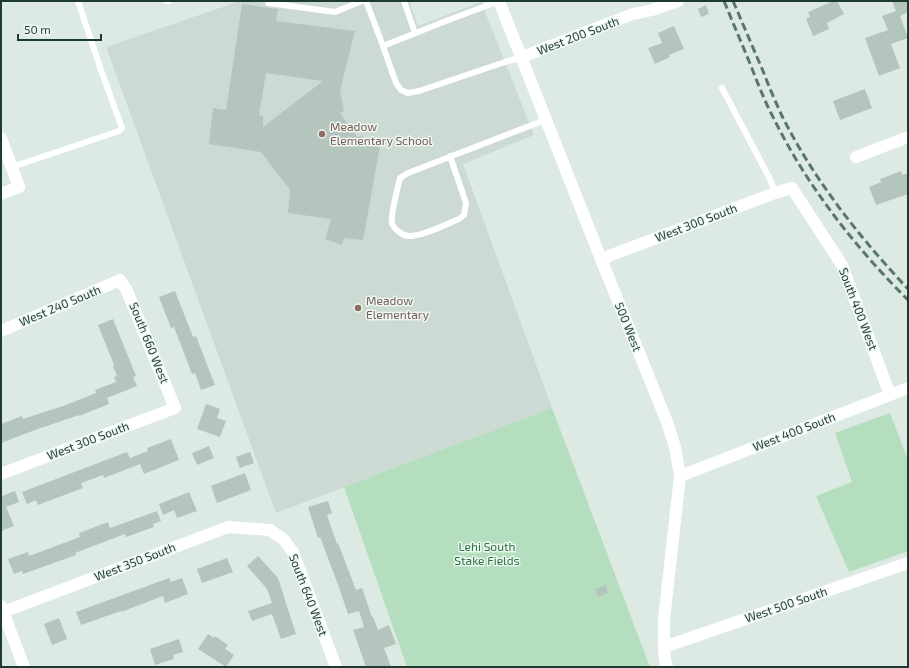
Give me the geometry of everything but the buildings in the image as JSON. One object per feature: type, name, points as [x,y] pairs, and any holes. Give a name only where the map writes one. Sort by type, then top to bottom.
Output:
[{"type":"street","name":"500 West","points":[[499,1],[667,422],[675,448],[680,476],[664,619],[664,647],[667,667]]},
{"type":"street","name":"West 200 South","points":[[633,14],[653,1]]},
{"type":"street","name":"West 200 South","points":[[522,57],[633,14],[652,10],[678,1]]},
{"type":"street","points":[[856,157],[908,137]]},
{"type":"street","points":[[1,138],[19,187],[1,194]]},
{"type":"street","name":"West 300 South","points":[[601,259],[775,193],[792,188]]},
{"type":"street","name":"South 400 West","points":[[792,188],[842,265],[890,394]]},
{"type":"street","name":"West 240 South","points":[[1,331],[120,280]]},
{"type":"street","name":"South 660 West","points":[[120,280],[127,291],[175,408]]},
{"type":"street","name":"West 400 South","points":[[680,476],[908,388]]},
{"type":"street","name":"West 300 South","points":[[1,474],[175,408]]},
{"type":"street","name":"West 350 South","points":[[2,609],[228,527],[270,530]]},
{"type":"street","name":"South 640 West","points":[[270,530],[284,540],[293,552],[336,667]]},
{"type":"street","name":"West 500 South","points":[[664,647],[908,563]]},
{"type":"street","points":[[2,609],[24,667]]},
{"type":"lane","points":[[12,167],[119,131],[122,128],[78,1]]},
{"type":"lane","points":[[268,3],[335,12],[362,1]]},
{"type":"lane","points":[[366,1],[396,83],[401,90],[408,93],[419,91],[522,57]]},
{"type":"lane","points":[[404,1],[415,33]]},
{"type":"lane","points":[[383,46],[499,1]]},
{"type":"lane","points":[[722,88],[770,179],[775,193]]},
{"type":"lane","points":[[450,156],[466,203],[464,215],[459,219],[419,235],[408,236],[398,231],[392,223],[393,210],[400,178],[408,173],[450,156],[546,120]]},
{"type":"shaded area","name":"Meadow Elementary","points":[[240,1],[409,1],[418,26],[481,2],[534,135],[463,164],[552,408],[276,513],[106,47]]},
{"type":"green space","name":"Lehi South Stake Fields","points":[[552,408],[650,667],[407,667],[344,487]]},
{"type":"green space","points":[[890,413],[908,460],[908,551],[849,572],[816,496],[852,482],[835,433]]},
{"type":"railway","points":[[724,1],[762,93],[787,144],[801,168],[851,237],[869,259],[908,300]]},
{"type":"railway","points":[[733,1],[783,118],[809,164],[856,229],[908,289]]},
{"type":"place","name":"Meadow Elementary School","points":[[322,134]]},
{"type":"place","name":"Meadow Elementary","points":[[358,308]]}]
